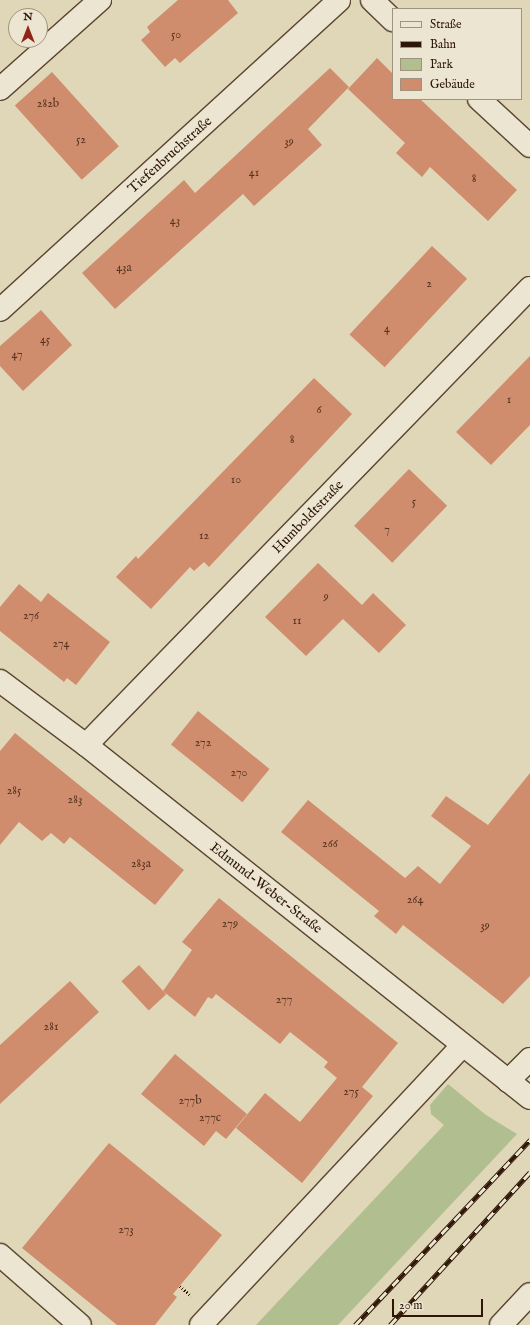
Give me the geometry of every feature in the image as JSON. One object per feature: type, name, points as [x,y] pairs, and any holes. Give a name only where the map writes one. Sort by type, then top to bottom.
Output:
[{"type":"street","points":[[0,90],[100,0]]},
{"type":"street","name":"Tiefenbruchstraße","points":[[0,310],[339,0]]},
{"type":"street","points":[[372,0],[392,19]]},
{"type":"street","points":[[480,100],[530,146]]},
{"type":"street","name":"Humboldtstraße","points":[[86,745],[530,288]]},
{"type":"street","name":"Edmund-Weber-Straße","points":[[0,681],[86,745],[530,1098]]},
{"type":"street","points":[[201,1325],[463,1045]]},
{"type":"street","points":[[508,1081],[530,1059]]},
{"type":"street","points":[[0,1255],[80,1325]]},
{"type":"street","points":[[501,1325],[530,1294]]},
{"type":"green space","points":[[448,1084],[486,1115],[517,1134],[338,1325],[256,1325],[444,1125],[431,1114],[430,1105]]},
{"type":"building","points":[[178,0],[228,0],[238,13],[180,63],[175,58],[165,67],[141,40],[150,32],[147,27]]},
{"type":"building","points":[[377,58],[392,73],[392,100],[421,100],[517,190],[488,221],[430,167],[422,177],[396,153],[405,143],[348,89]]},
{"type":"building","points":[[330,68],[349,87],[308,129],[322,145],[254,206],[243,194],[115,309],[82,273],[184,180],[195,193]]},
{"type":"building","points":[[52,72],[119,146],[82,180],[15,105]]},
{"type":"building","points":[[432,246],[467,279],[385,367],[349,334]]},
{"type":"building","points":[[41,310],[72,345],[23,391],[0,366],[0,346]]},
{"type":"building","points":[[530,356],[530,425],[491,465],[456,432]]},
{"type":"building","points":[[314,378],[352,414],[209,567],[204,562],[194,571],[190,567],[151,609],[116,577],[136,556],[138,559]]},
{"type":"building","points":[[409,469],[447,506],[392,563],[354,526]]},
{"type":"building","points":[[318,563],[362,605],[373,593],[406,625],[379,653],[343,619],[306,656],[265,617]]},
{"type":"building","points":[[19,584],[41,602],[48,593],[110,642],[76,685],[67,678],[64,682],[0,631],[0,607]]},
{"type":"building","points":[[198,711],[269,769],[242,802],[171,744]]},
{"type":"building","points":[[15,733],[184,870],[155,905],[70,837],[64,844],[51,833],[42,841],[19,822],[0,845],[0,751]]},
{"type":"building","points":[[530,773],[530,976],[503,1004],[403,925],[396,934],[374,916],[379,911],[281,832],[308,800],[405,878],[418,866],[440,884],[471,846],[431,816],[446,796],[488,825]]},
{"type":"building","points":[[219,898],[398,1043],[362,1087],[373,1096],[302,1183],[236,1128],[265,1093],[300,1122],[337,1078],[324,1067],[328,1062],[290,1032],[280,1044],[216,994],[212,999],[208,997],[195,1017],[163,991],[192,950],[182,942]]},
{"type":"building","points":[[139,965],[166,994],[149,1011],[121,981]]},
{"type":"building","points":[[70,981],[99,1012],[0,1104],[0,1045]]},
{"type":"building","points":[[175,1054],[247,1114],[226,1139],[216,1131],[204,1146],[141,1094]]},
{"type":"building","points":[[109,1143],[222,1235],[173,1294],[177,1297],[155,1325],[117,1325],[22,1248]]},
{"type":"railway","points":[[355,1325],[530,1140]]},
{"type":"railway","points":[[390,1325],[530,1172]]}]
